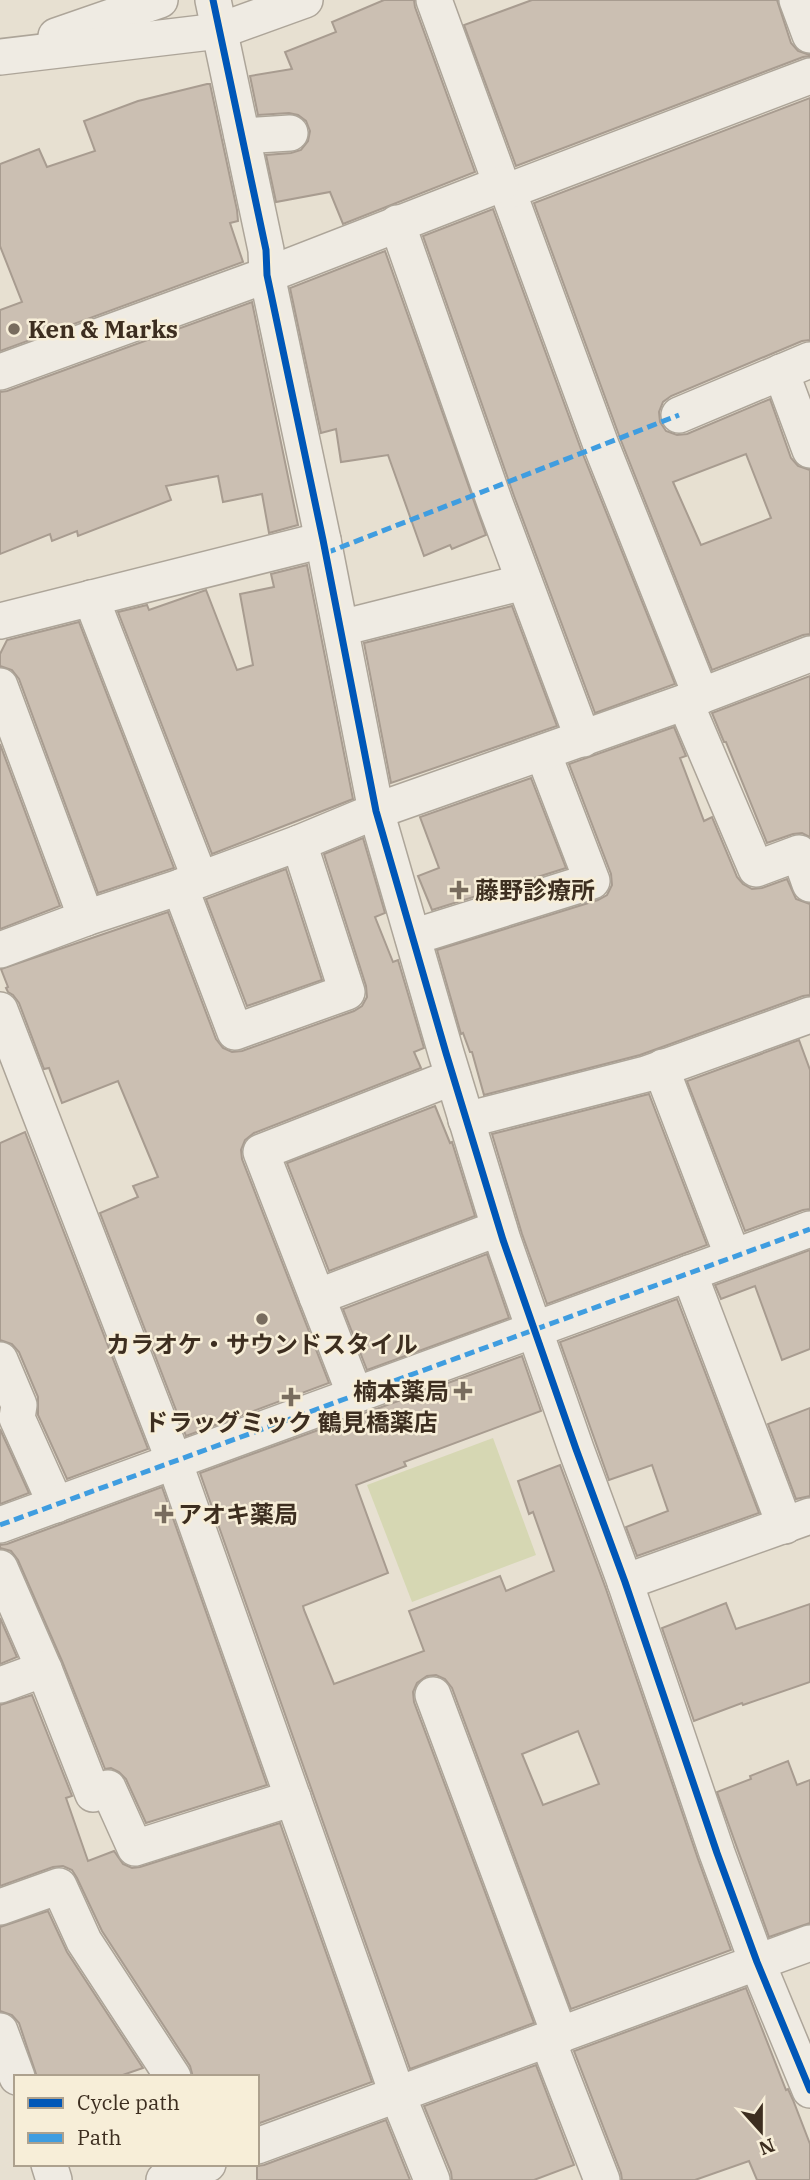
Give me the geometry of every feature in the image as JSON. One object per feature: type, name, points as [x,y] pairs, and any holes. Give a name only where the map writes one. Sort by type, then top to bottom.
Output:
[{"type":"street","points":[[0,56],[160,0]]},
{"type":"street","points":[[0,56],[304,0]]},
{"type":"street","points":[[434,0],[756,869],[799,853],[810,884]]},
{"type":"street","points":[[797,0],[810,35]]},
{"type":"street","points":[[216,15],[266,250],[267,275],[341,628],[376,811],[499,1228],[757,1962],[810,2090]]},
{"type":"street","points":[[0,372],[267,275],[397,223],[505,187],[810,76]]},
{"type":"street","points":[[242,136],[290,133]]},
{"type":"street","points":[[397,223],[524,582],[583,739]]},
{"type":"street","points":[[679,415],[796,366],[810,450]]},
{"type":"street","points":[[0,621],[323,540]]},
{"type":"street","points":[[341,628],[524,582]]},
{"type":"street","points":[[91,598],[190,883],[235,1032],[347,992],[299,843]]},
{"type":"street","points":[[0,950],[190,883],[376,811],[583,739],[810,654]]},
{"type":"street","points":[[0,686],[86,918]]},
{"type":"street","points":[[413,937],[592,881],[543,753]]},
{"type":"street","points":[[0,1010],[174,1461],[397,2096],[432,2180]]},
{"type":"street","points":[[466,1120],[646,1074],[810,1015]]},
{"type":"street","points":[[663,1067],[667,1084],[733,1257]]},
{"type":"street","points":[[355,1395],[261,1152],[453,1076]]},
{"type":"street","points":[[317,1297],[499,1228]]},
{"type":"street","points":[[0,1525],[810,1229]]},
{"type":"street","points":[[625,1582],[798,1521],[689,1273]]},
{"type":"street","points":[[0,1360],[19,1405],[17,1418],[55,1504]]},
{"type":"street","points":[[0,1568],[44,1669],[93,1794],[108,1788],[135,1848],[293,1798]]},
{"type":"street","points":[[0,1685],[44,1669]]},
{"type":"street","points":[[433,1695],[602,2180]]},
{"type":"street","points":[[0,1907],[59,1886],[84,1941],[172,2075]]},
{"type":"street","points":[[259,2145],[810,1943]]},
{"type":"street","points":[[0,2031],[16,2075]]},
{"type":"street","points":[[164,2180],[202,2166]]},
{"type":"green space","points":[[493,1438],[536,1555],[412,1602],[367,1485]]},
{"type":"building","points":[[384,0],[414,0],[475,172],[343,224],[330,192],[276,202],[266,155],[301,150],[308,141],[310,131],[306,121],[298,115],[258,115],[250,76],[292,69],[285,52],[336,32],[332,22]]},
{"type":"building","points":[[532,0],[777,0],[791,43],[798,51],[810,56],[516,166],[464,25]]},
{"type":"building","points":[[210,84],[237,210],[238,221],[230,223],[243,262],[0,351],[0,310],[22,302],[0,246],[0,164],[39,149],[47,167],[95,151],[84,121],[138,101]]},
{"type":"building","points":[[810,98],[810,340],[671,396],[663,402],[659,412],[660,422],[666,431],[677,435],[687,434],[770,399],[791,458],[798,466],[810,470],[810,634],[712,670],[620,438],[534,203]],"holes":[[[746,454],[771,518],[701,545],[673,482]]]},
{"type":"building","points":[[493,209],[582,452],[675,684],[595,713],[514,496],[423,236]]},
{"type":"building","points":[[385,251],[486,535],[452,549],[450,545],[424,556],[388,455],[341,462],[336,429],[321,433],[290,288]]},
{"type":"building","points":[[252,302],[298,525],[269,533],[262,494],[223,502],[218,476],[166,486],[171,500],[78,536],[77,531],[52,541],[50,534],[0,554],[0,392]]},
{"type":"building","points":[[307,565],[353,799],[212,854],[118,612],[147,605],[149,610],[206,590],[237,670],[253,665],[240,594],[274,587],[271,574]]},
{"type":"building","points":[[512,606],[557,726],[391,783],[364,643]]},
{"type":"building","points":[[79,622],[174,868],[98,893],[19,679],[12,670],[0,666],[0,654],[7,640]]},
{"type":"building","points":[[810,676],[810,837],[802,833],[793,834],[767,843],[712,713]]},
{"type":"building","points":[[674,727],[686,756],[680,758],[704,821],[712,817],[737,877],[752,889],[787,879],[796,899],[810,904],[810,995],[640,1055],[484,1095],[472,1052],[463,1033],[461,1034],[437,950],[607,895],[612,885],[611,874],[569,764]]},
{"type":"building","points":[[0,744],[60,906],[0,929]]},
{"type":"building","points":[[531,778],[566,868],[432,910],[418,876],[439,868],[420,817]]},
{"type":"building","points":[[363,838],[385,913],[375,917],[393,962],[398,960],[424,1048],[414,1052],[421,1068],[254,1133],[245,1140],[241,1150],[242,1159],[329,1383],[186,1436],[100,1213],[138,1197],[133,1186],[158,1177],[118,1081],[62,1103],[49,1068],[44,1069],[19,1003],[6,988],[8,987],[1,969],[168,912],[216,1039],[223,1048],[232,1052],[242,1051],[354,1011],[362,1006],[367,997],[366,986],[324,854]]},
{"type":"building","points":[[286,869],[322,980],[247,1006],[206,899]]},
{"type":"building","points":[[799,1040],[810,1070],[810,1209],[745,1231],[687,1081]]},
{"type":"building","points":[[649,1094],[707,1245],[547,1304],[522,1234],[492,1134]]},
{"type":"building","points":[[435,1106],[450,1143],[452,1142],[475,1216],[329,1271],[287,1163]]},
{"type":"building","points":[[25,1132],[148,1449],[67,1479],[38,1415],[38,1397],[19,1352],[12,1344],[0,1340],[0,1143]]},
{"type":"building","points":[[810,1250],[810,1349],[782,1360],[755,1286],[721,1299],[715,1285]]},
{"type":"building","points":[[487,1254],[509,1318],[367,1370],[343,1309]]},
{"type":"building","points":[[677,1299],[759,1513],[637,1556],[626,1527],[668,1511],[652,1465],[609,1480],[560,1342]]},
{"type":"building","points":[[522,1356],[541,1411],[404,1462],[406,1466],[356,1485],[388,1573],[303,1606],[304,1610],[334,1684],[424,1651],[409,1611],[500,1576],[506,1591],[554,1571],[533,1512],[529,1514],[518,1481],[560,1465],[606,1589],[731,1950],[571,2009],[452,1688],[445,1679],[436,1675],[427,1676],[417,1683],[413,1692],[414,1702],[534,2023],[410,2069],[200,1473]],"holes":[[[578,1731],[599,1784],[543,1805],[522,1754]]]},
{"type":"building","points":[[810,1408],[810,1496],[796,1499],[768,1424]]},
{"type":"building","points":[[0,1429],[29,1493],[0,1504]]},
{"type":"building","points":[[162,1487],[267,1785],[146,1823],[126,1779],[111,1768],[105,1769],[18,1560],[11,1551],[0,1548],[0,1545]]},
{"type":"building","points":[[726,1603],[736,1629],[810,1604],[810,1682],[694,1721],[662,1628]]},
{"type":"building","points":[[0,1618],[17,1657],[0,1664]]},
{"type":"building","points":[[32,1695],[72,1796],[66,1798],[88,1861],[114,1851],[123,1864],[132,1868],[140,1867],[280,1823],[372,2082],[259,2123],[259,2075],[192,2075],[190,2066],[102,1931],[72,1870],[63,1866],[53,1867],[0,1886],[0,1705]]},
{"type":"building","points":[[788,1761],[797,1785],[810,1780],[810,1923],[769,1937],[717,1792]]},
{"type":"building","points":[[48,1911],[67,1952],[143,2068],[123,2075],[36,2075],[19,2023],[12,2015],[0,2011],[0,1927]]},
{"type":"building","points":[[746,1988],[810,2144],[810,2180],[757,2180],[749,2161],[695,2180],[622,2180],[574,2051]]},
{"type":"building","points":[[536,2065],[574,2165],[534,2180],[452,2180],[424,2106]]},
{"type":"building","points":[[386,2120],[410,2180],[257,2180],[257,2166]]},
{"type":"marked path","points":[[326,553],[679,415]]},
{"type":"marked path","points":[[0,1525],[810,1229]]},
{"type":"cycle path","points":[[213,0],[266,250],[267,275],[376,811],[503,1240],[625,1582],[717,1853],[757,1962],[810,2090]]},
{"type":"place","name":"Ken & Marks","points":[[14,329]]},
{"type":"place","name":"藤野診療所","points":[[459,890]]},
{"type":"place","name":"カラオケ・サウンドスタイル","points":[[262,1319]]},
{"type":"place","name":"楠本薬局","points":[[463,1391]]},
{"type":"place","name":"ドラッグミック 鶴見橋薬店","points":[[291,1397]]},
{"type":"place","name":"アオキ薬局","points":[[164,1514]]}]
